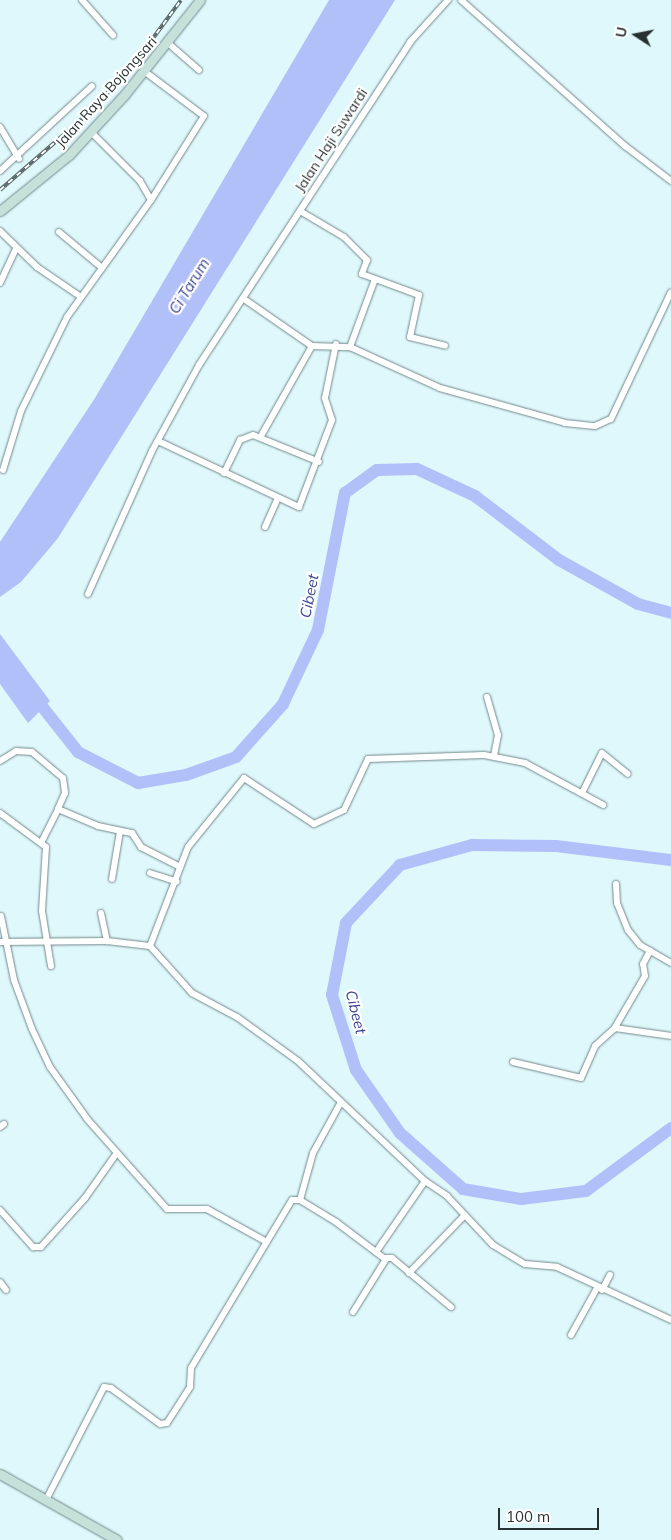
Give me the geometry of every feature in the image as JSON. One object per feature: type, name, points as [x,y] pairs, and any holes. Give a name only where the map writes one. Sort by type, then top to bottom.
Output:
[{"type":"street","points":[[82,0],[114,35]]},
{"type":"street","name":"Jalan Raya Bojongsari","points":[[0,211],[48,174],[91,132],[168,43],[200,0]]},
{"type":"street","name":"Jalan Haji Suwardi","points":[[88,594],[158,441],[199,365],[244,299],[410,42],[448,0]]},
{"type":"street","points":[[461,0],[624,146],[671,181]]},
{"type":"street","points":[[168,43],[199,70]]},
{"type":"street","points":[[3,470],[28,394],[81,297],[101,267],[152,200],[204,116],[144,71]]},
{"type":"street","points":[[0,172],[19,159],[92,86]]},
{"type":"street","points":[[0,127],[19,159]]},
{"type":"street","points":[[91,132],[140,181],[152,200]]},
{"type":"street","points":[[300,211],[344,237],[367,260],[362,274],[419,295],[410,337],[446,346]]},
{"type":"street","points":[[0,231],[16,248],[81,297]]},
{"type":"street","points":[[60,232],[101,267]]},
{"type":"street","points":[[0,283],[16,248]]},
{"type":"street","points":[[350,347],[375,279]]},
{"type":"street","points":[[244,299],[312,346],[336,344],[350,347],[440,388],[565,423],[595,426],[611,419],[671,292]]},
{"type":"street","points":[[158,441],[299,507],[320,462],[332,417],[325,398],[335,367],[336,344]]},
{"type":"street","points":[[261,436],[312,346]]},
{"type":"street","points":[[224,473],[240,440],[261,436],[320,462]]},
{"type":"street","points":[[265,526],[278,498]]},
{"type":"street","points":[[487,697],[498,735],[494,756]]},
{"type":"street","points":[[0,761],[16,751],[32,752],[63,778],[65,793],[42,841]]},
{"type":"street","points":[[150,946],[177,882],[180,867],[188,847],[244,778],[314,824],[344,810],[368,759],[436,753],[494,756],[525,764],[583,791],[602,805]]},
{"type":"street","points":[[583,791],[602,753],[628,774]]},
{"type":"street","points":[[58,809],[120,831],[132,833],[140,847],[180,867]]},
{"type":"street","points":[[0,813],[42,841],[47,853],[42,910],[51,966]]},
{"type":"street","points":[[112,879],[120,831]]},
{"type":"street","points":[[150,873],[177,882]]},
{"type":"street","points":[[616,884],[620,915],[635,940],[650,952],[671,963]]},
{"type":"street","points":[[101,913],[107,941]]},
{"type":"street","points":[[1,916],[9,941],[14,980],[41,1050],[66,1092],[116,1154],[166,1209],[206,1209],[266,1242]]},
{"type":"street","points":[[0,942],[107,941],[150,946],[192,993],[237,1017],[282,1049],[426,1181],[447,1196],[493,1246],[525,1264],[553,1265],[599,1289],[671,1320]]},
{"type":"street","points":[[513,1062],[581,1078],[595,1046],[615,1028],[645,976],[643,964],[650,952]]},
{"type":"street","points":[[615,1028],[671,1036]]},
{"type":"street","points":[[300,1200],[313,1153],[341,1102]]},
{"type":"street","points":[[0,1210],[34,1247],[41,1247],[85,1198],[116,1154]]},
{"type":"street","points":[[376,1252],[426,1181]]},
{"type":"street","points":[[47,1498],[104,1387],[160,1424],[167,1423],[190,1387],[192,1368],[266,1242],[290,1203],[300,1200]]},
{"type":"street","points":[[300,1200],[386,1259],[392,1258],[451,1307]]},
{"type":"street","points":[[409,1273],[464,1216]]},
{"type":"street","points":[[354,1312],[386,1259]]},
{"type":"street","points":[[571,1334],[610,1275]]},
{"type":"street","points":[[0,1282],[6,1290]]},
{"type":"street","points":[[0,1474],[47,1498],[117,1540]]},
{"type":"water","name":"Ci Tarum","points":[[329,0],[395,0],[58,538],[21,582],[0,597],[0,542],[95,398]]},
{"type":"water","points":[[0,634],[50,701],[28,723],[0,684]]},
{"type":"waterway","name":"Cibeet","points":[[33,695],[78,752],[138,783],[186,775],[236,757],[283,704],[318,630],[345,493],[377,470],[417,469],[475,496],[559,560],[638,604],[671,613]]},
{"type":"waterway","name":"Cibeet","points":[[671,860],[556,846],[472,845],[400,865],[346,923],[332,995],[356,1070],[400,1133],[463,1189],[521,1199],[586,1191],[671,1128]]},
{"type":"railway","points":[[0,190],[92,110],[137,60],[181,0]]}]
